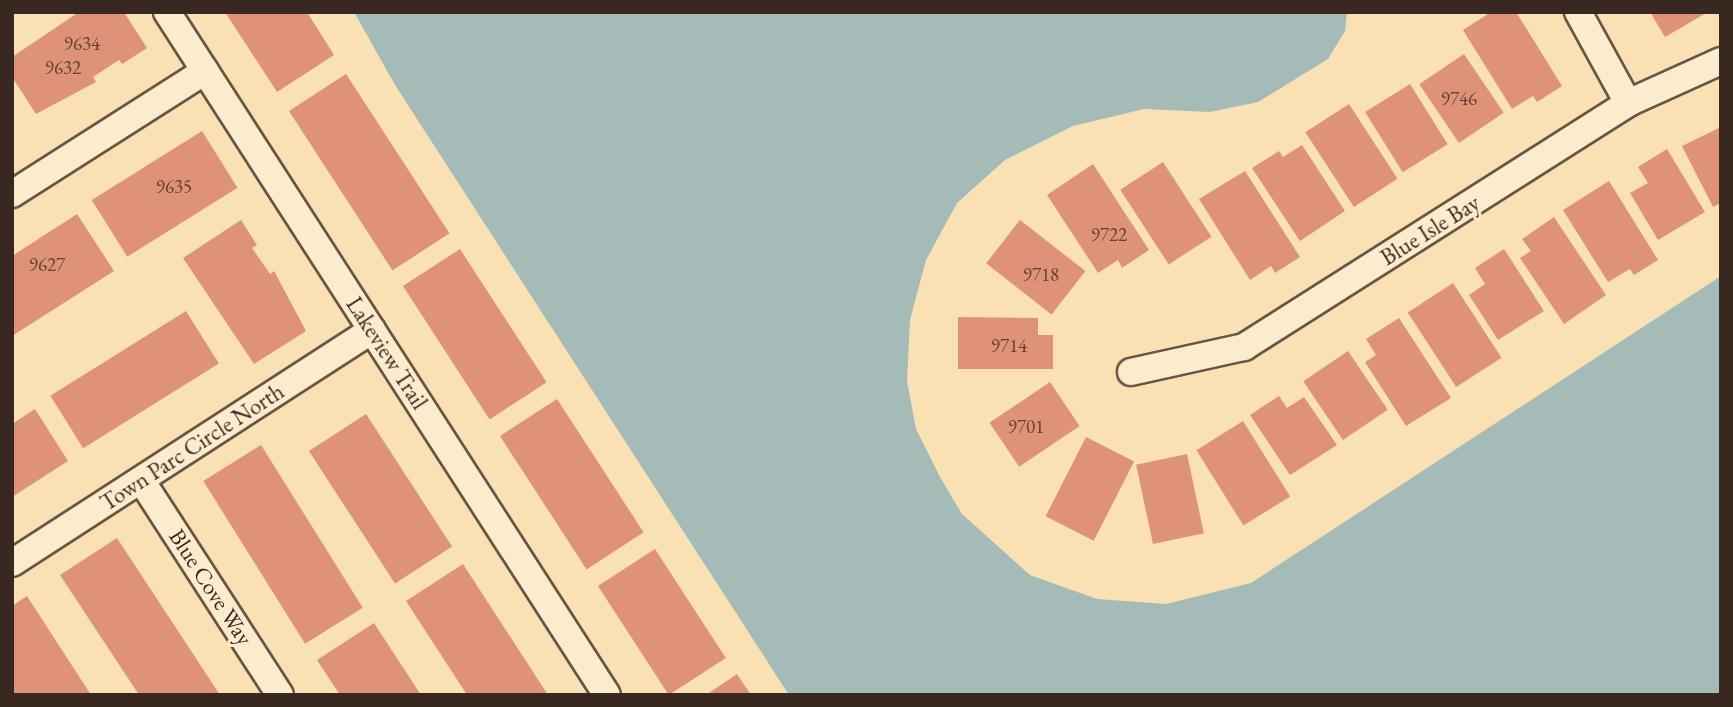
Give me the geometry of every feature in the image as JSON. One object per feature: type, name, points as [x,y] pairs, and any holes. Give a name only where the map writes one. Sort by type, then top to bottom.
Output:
[{"type":"street","name":"Lakeview Trail","points":[[167,12],[607,695]]},
{"type":"street","points":[[1578,12],[1628,103]]},
{"type":"street","name":"Blue Isle Bay","points":[[1130,372],[1244,347],[1628,103],[1721,61]]},
{"type":"street","points":[[12,194],[205,71]]},
{"type":"street","name":"Town Parc Circle North","points":[[12,564],[372,330]]},
{"type":"street","name":"Blue Cove Way","points":[[141,480],[280,695]]},
{"type":"water","points":[[354,12],[1347,12],[1345,31],[1328,59],[1258,102],[1210,112],[1144,109],[1073,126],[1005,160],[957,203],[926,260],[910,320],[907,381],[916,429],[940,477],[962,514],[1030,575],[1097,599],[1166,604],[1251,583],[1721,276],[1721,695],[789,695],[395,85]]},
{"type":"building","points":[[79,12],[124,12],[147,48],[122,64],[119,60],[93,77],[96,82],[36,114],[12,77],[12,57]]},
{"type":"building","points":[[225,12],[307,12],[334,55],[277,92]]},
{"type":"building","points":[[1491,12],[1516,12],[1562,86],[1537,102],[1533,96],[1512,109],[1463,30]]},
{"type":"building","points":[[1650,12],[1708,12],[1665,37]]},
{"type":"building","points":[[1464,54],[1504,113],[1459,143],[1419,84]]},
{"type":"building","points":[[346,74],[449,233],[392,270],[289,111]]},
{"type":"building","points":[[1410,84],[1448,144],[1403,172],[1365,112]]},
{"type":"building","points":[[1349,104],[1397,179],[1354,207],[1305,132]]},
{"type":"building","points":[[1721,127],[1721,203],[1713,207],[1682,146]]},
{"type":"building","points":[[202,131],[238,188],[127,257],[92,200]]},
{"type":"building","points":[[1302,145],[1345,211],[1300,241],[1252,168],[1279,151],[1283,157]]},
{"type":"building","points":[[1667,149],[1705,212],[1658,240],[1630,193],[1648,183],[1638,167]]},
{"type":"building","points":[[1163,162],[1211,237],[1169,264],[1120,190]]},
{"type":"building","points":[[1093,164],[1149,250],[1122,268],[1118,260],[1098,273],[1047,195]]},
{"type":"building","points":[[1245,171],[1300,257],[1275,273],[1271,266],[1250,280],[1199,199]]},
{"type":"building","points":[[1609,181],[1658,260],[1634,275],[1630,269],[1608,282],[1563,210]]},
{"type":"building","points":[[77,214],[114,271],[12,336],[12,256]]},
{"type":"building","points":[[1554,217],[1606,295],[1564,324],[1520,258],[1531,251],[1522,239]]},
{"type":"building","points":[[241,220],[257,245],[252,248],[270,274],[274,271],[306,331],[254,364],[183,258]]},
{"type":"building","points":[[1020,220],[1085,271],[1052,314],[986,263]]},
{"type":"building","points":[[460,249],[547,382],[490,419],[403,286]]},
{"type":"building","points":[[1504,249],[1544,311],[1498,340],[1469,295],[1485,284],[1475,268]]},
{"type":"building","points":[[1453,283],[1501,358],[1456,387],[1408,312]]},
{"type":"building","points":[[186,311],[219,364],[83,448],[50,396]]},
{"type":"building","points":[[958,317],[1038,318],[1038,335],[1053,335],[1053,369],[958,369]]},
{"type":"building","points":[[1399,318],[1451,398],[1406,426],[1365,362],[1376,355],[1366,339]]},
{"type":"building","points":[[1348,351],[1388,410],[1343,440],[1303,381]]},
{"type":"building","points":[[1050,382],[1080,426],[1019,467],[989,423]]},
{"type":"building","points":[[1279,396],[1287,408],[1304,397],[1337,445],[1290,475],[1250,415]]},
{"type":"building","points":[[557,399],[644,532],[587,569],[500,436]]},
{"type":"building","points":[[35,409],[68,461],[12,497],[12,424]]},
{"type":"building","points":[[366,414],[452,547],[395,584],[309,451]]},
{"type":"building","points":[[1243,421],[1290,496],[1244,526],[1196,450]]},
{"type":"building","points":[[1086,437],[1134,462],[1094,541],[1046,516]]},
{"type":"building","points":[[261,445],[363,608],[305,644],[203,481]]},
{"type":"building","points":[[1187,454],[1204,533],[1153,544],[1136,465]]},
{"type":"building","points":[[117,538],[220,695],[139,695],[60,575]]},
{"type":"building","points":[[655,549],[726,658],[669,695],[598,586]]},
{"type":"building","points":[[463,564],[548,695],[467,695],[406,601]]},
{"type":"building","points":[[27,596],[91,695],[12,695],[12,606]]},
{"type":"building","points":[[374,623],[421,695],[340,695],[317,660]]},
{"type":"building","points":[[737,674],[751,695],[706,695]]}]
